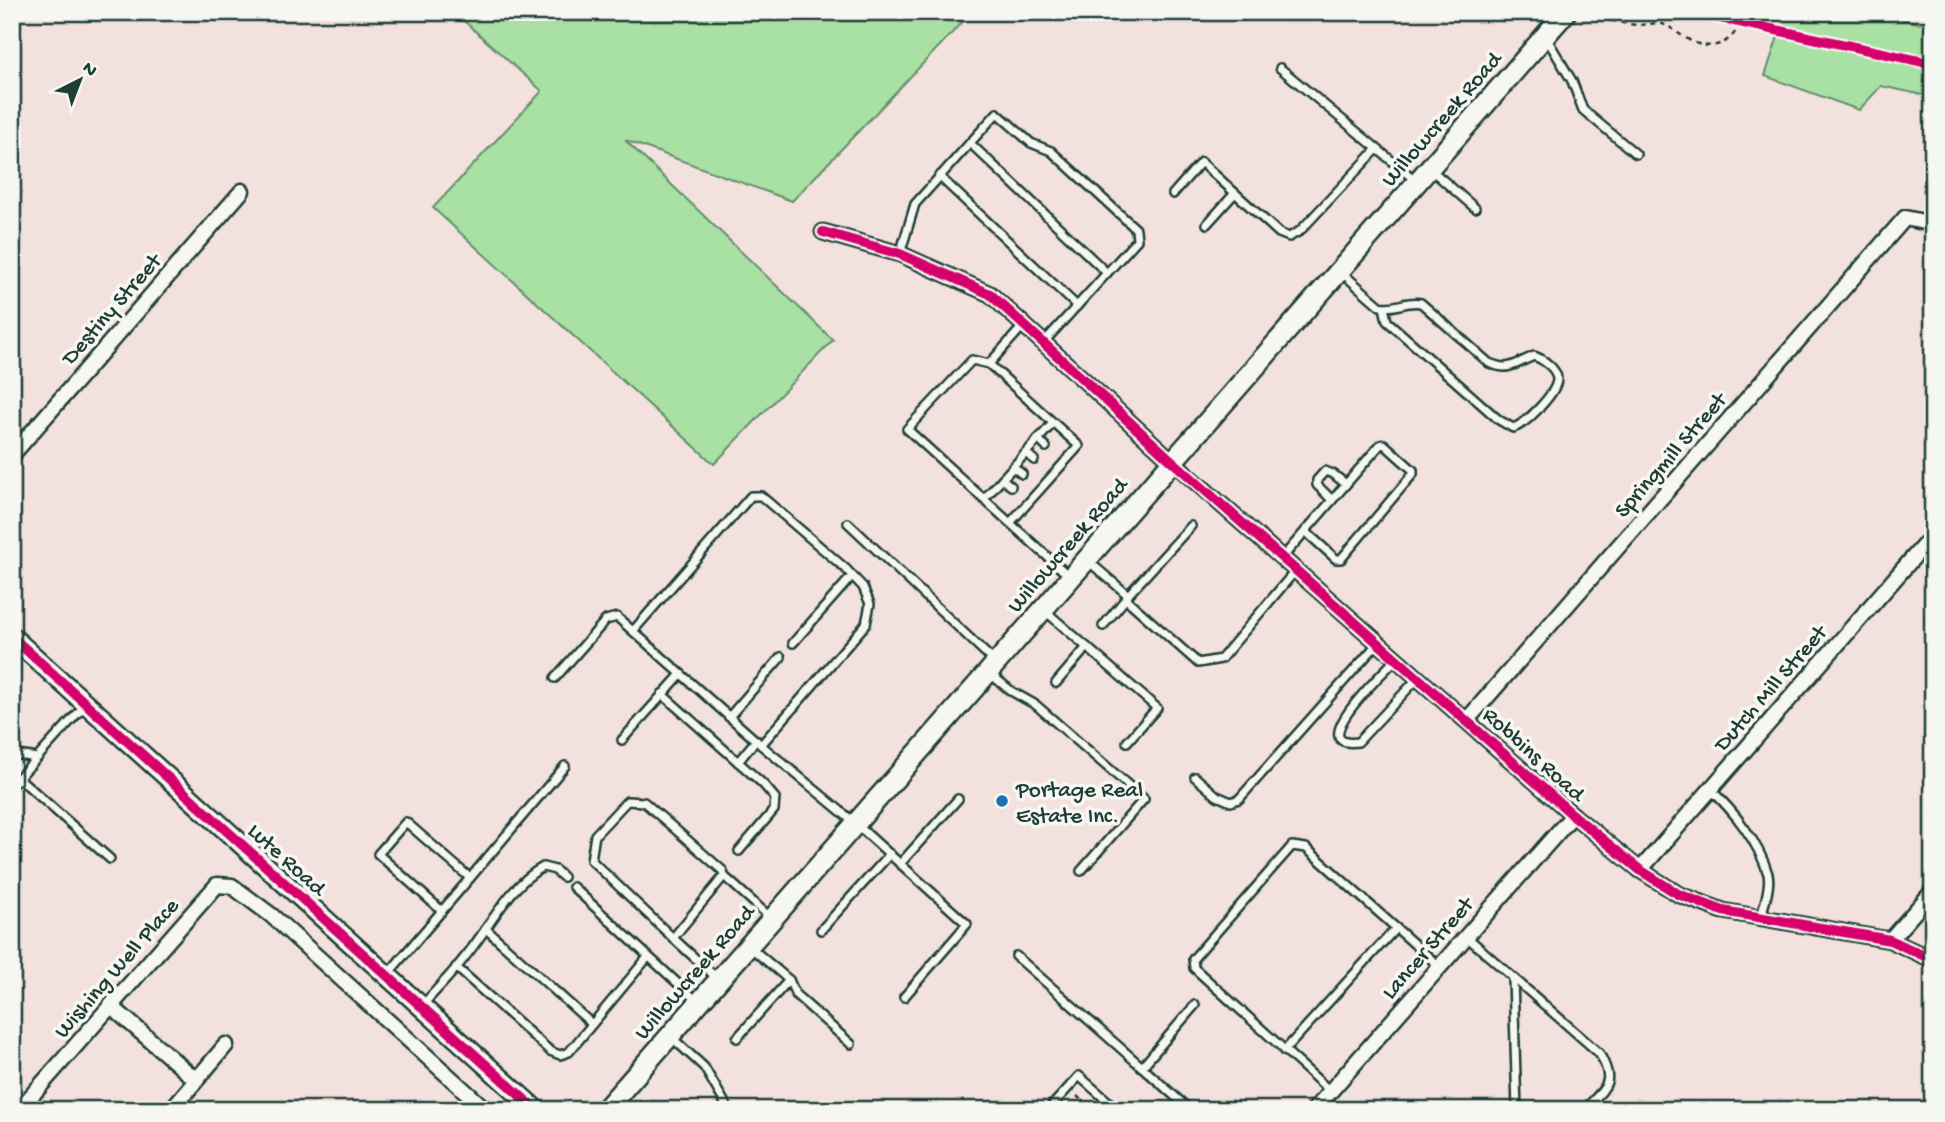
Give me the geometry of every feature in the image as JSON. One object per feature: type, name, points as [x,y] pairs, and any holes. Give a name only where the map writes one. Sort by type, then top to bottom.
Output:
[{"type":"main road","name":"Willowcreek Road","points":[[605,1110],[1566,12]]},
{"type":"street","name":"Destiny Street","points":[[12,455],[242,191]]},
{"type":"street","name":"Springmill Street","points":[[1467,720],[1905,218],[1933,224]]},
{"type":"street","name":"Robbins Road","points":[[823,232],[900,254],[990,294],[1172,461],[1573,815],[1640,870],[1678,894],[1723,911],[1890,940],[1933,960]]},
{"type":"street","name":"Dutch Mill Street","points":[[1640,870],[1933,535]]},
{"type":"street","name":"Lute Road","points":[[12,637],[536,1110]]},
{"type":"street","name":"Lancer Street","points":[[1314,1110],[1573,815]]},
{"type":"street","name":"Wishing Well Place","points":[[19,1110],[217,885],[232,886],[271,915],[486,1110]]},
{"type":"street","points":[[1890,940],[1933,891]]},
{"type":"street","points":[[112,1007],[195,1079]]},
{"type":"street","points":[[171,1110],[226,1045]]},
{"type":"lane","points":[[1545,35],[1572,81],[1583,110],[1636,154]]},
{"type":"lane","points":[[1280,68],[1377,149],[1475,208]]},
{"type":"lane","points":[[900,254],[915,204],[997,113],[1031,144],[1051,151],[1136,229],[1137,240],[1044,342]]},
{"type":"lane","points":[[970,143],[1107,273]]},
{"type":"lane","points":[[1173,194],[1201,162],[1279,233],[1289,237],[1300,231],[1377,149]]},
{"type":"lane","points":[[939,176],[1077,306]]},
{"type":"lane","points":[[1207,224],[1235,193]]},
{"type":"lane","points":[[1340,271],[1380,306],[1389,308],[1412,301],[1421,303],[1489,363],[1502,368],[1512,367],[1534,356],[1542,358],[1554,371],[1557,379],[1554,387],[1521,426],[1513,428],[1499,420],[1406,339],[1387,321],[1384,307]]},
{"type":"lane","points":[[989,364],[1024,325]]},
{"type":"lane","points":[[1010,523],[1037,488],[1079,446],[989,364],[972,360],[907,429],[1010,523],[1070,577]]},
{"type":"lane","points":[[984,499],[1053,423]]},
{"type":"lane","points":[[1038,439],[1046,447]]},
{"type":"lane","points":[[1282,558],[1305,531],[1346,484],[1382,444],[1413,472],[1341,559],[1336,559],[1305,531]]},
{"type":"lane","points":[[1026,453],[1034,460]]},
{"type":"lane","points":[[1013,467],[1022,474]]},
{"type":"lane","points":[[1332,500],[1320,490],[1317,480],[1325,471],[1329,471],[1346,484]]},
{"type":"lane","points":[[1002,479],[1011,486]]},
{"type":"lane","points":[[633,631],[751,496],[761,496],[863,587],[870,604],[866,624],[759,743],[738,762]]},
{"type":"lane","points":[[848,523],[992,667],[1011,691],[1036,705],[1144,799],[1081,871]]},
{"type":"lane","points":[[1102,626],[1191,526]]},
{"type":"lane","points":[[1086,559],[1198,663],[1221,659],[1296,570]]},
{"type":"lane","points":[[793,643],[852,576]]},
{"type":"lane","points":[[1043,609],[1157,708],[1127,742]]},
{"type":"lane","points":[[555,678],[606,620],[617,617],[759,743],[855,823],[967,925],[904,996]]},
{"type":"lane","points":[[1195,777],[1216,796],[1231,802],[1239,799],[1378,642]]},
{"type":"lane","points":[[1056,683],[1087,647]]},
{"type":"lane","points":[[729,717],[781,657]]},
{"type":"lane","points":[[1396,658],[1347,712],[1338,727],[1338,734],[1343,740],[1358,742],[1419,677]]},
{"type":"lane","points":[[622,740],[681,674]]},
{"type":"lane","points":[[662,694],[763,784],[775,799],[774,810],[738,850]]},
{"type":"lane","points":[[12,785],[85,705]]},
{"type":"lane","points":[[12,754],[37,758]]},
{"type":"lane","points":[[387,975],[565,766]]},
{"type":"lane","points":[[19,778],[110,859]]},
{"type":"lane","points":[[1710,789],[1730,807],[1743,824],[1769,877],[1761,917]]},
{"type":"lane","points":[[900,864],[958,799]]},
{"type":"lane","points":[[719,980],[591,860],[594,835],[627,801],[644,802],[723,871],[724,876],[772,919]]},
{"type":"lane","points":[[442,911],[378,854],[406,822],[470,878]]},
{"type":"lane","points":[[1330,1091],[1194,968],[1193,959],[1292,846],[1306,848],[1440,967]]},
{"type":"lane","points":[[821,930],[890,855]]},
{"type":"lane","points":[[422,1006],[528,875],[543,867],[555,870],[563,877]]},
{"type":"lane","points":[[673,937],[724,876]]},
{"type":"lane","points":[[573,887],[699,1003]]},
{"type":"lane","points":[[1284,1051],[1396,928]]},
{"type":"lane","points":[[486,929],[592,1024]]},
{"type":"lane","points":[[1466,937],[1599,1053],[1609,1069],[1608,1083],[1584,1110]]},
{"type":"lane","points":[[748,946],[789,980],[796,995],[851,1044]]},
{"type":"lane","points":[[1016,956],[1190,1110]]},
{"type":"lane","points":[[456,967],[550,1051],[559,1055],[569,1052],[648,957]]},
{"type":"lane","points":[[1513,978],[1517,1110]]},
{"type":"lane","points":[[737,1038],[789,980]]},
{"type":"lane","points":[[1142,1067],[1195,1005]]},
{"type":"lane","points":[[670,1035],[704,1067],[729,1110]]},
{"type":"lane","points":[[1048,1110],[1079,1076],[1118,1110]]},
{"type":"path","points":[[1601,18],[1639,26],[1657,23],[1673,27],[1686,39],[1712,47],[1724,43],[1737,32],[1734,21],[1753,25]]},
{"type":"path","points":[[1081,1092],[1077,1096],[1093,1110]]},
{"type":"path","points":[[1080,1110],[1086,1104]]},
{"type":"green space","points":[[454,12],[972,12],[792,201],[625,140],[833,340],[714,464],[433,208],[542,91]]},
{"type":"green space","points":[[1786,12],[1875,12],[1933,27],[1933,97],[1881,86],[1859,110],[1765,76]]},
{"type":"cycle path","points":[[1693,12],[1933,64]]},
{"type":"cycle path","points":[[823,232],[900,254],[990,294],[1172,461],[1573,815],[1640,870],[1678,894],[1723,911],[1890,940],[1933,960]]},
{"type":"cycle path","points":[[12,637],[536,1110]]},
{"type":"place","name":"Portage Real Estate Inc.","points":[[1002,801]]}]
